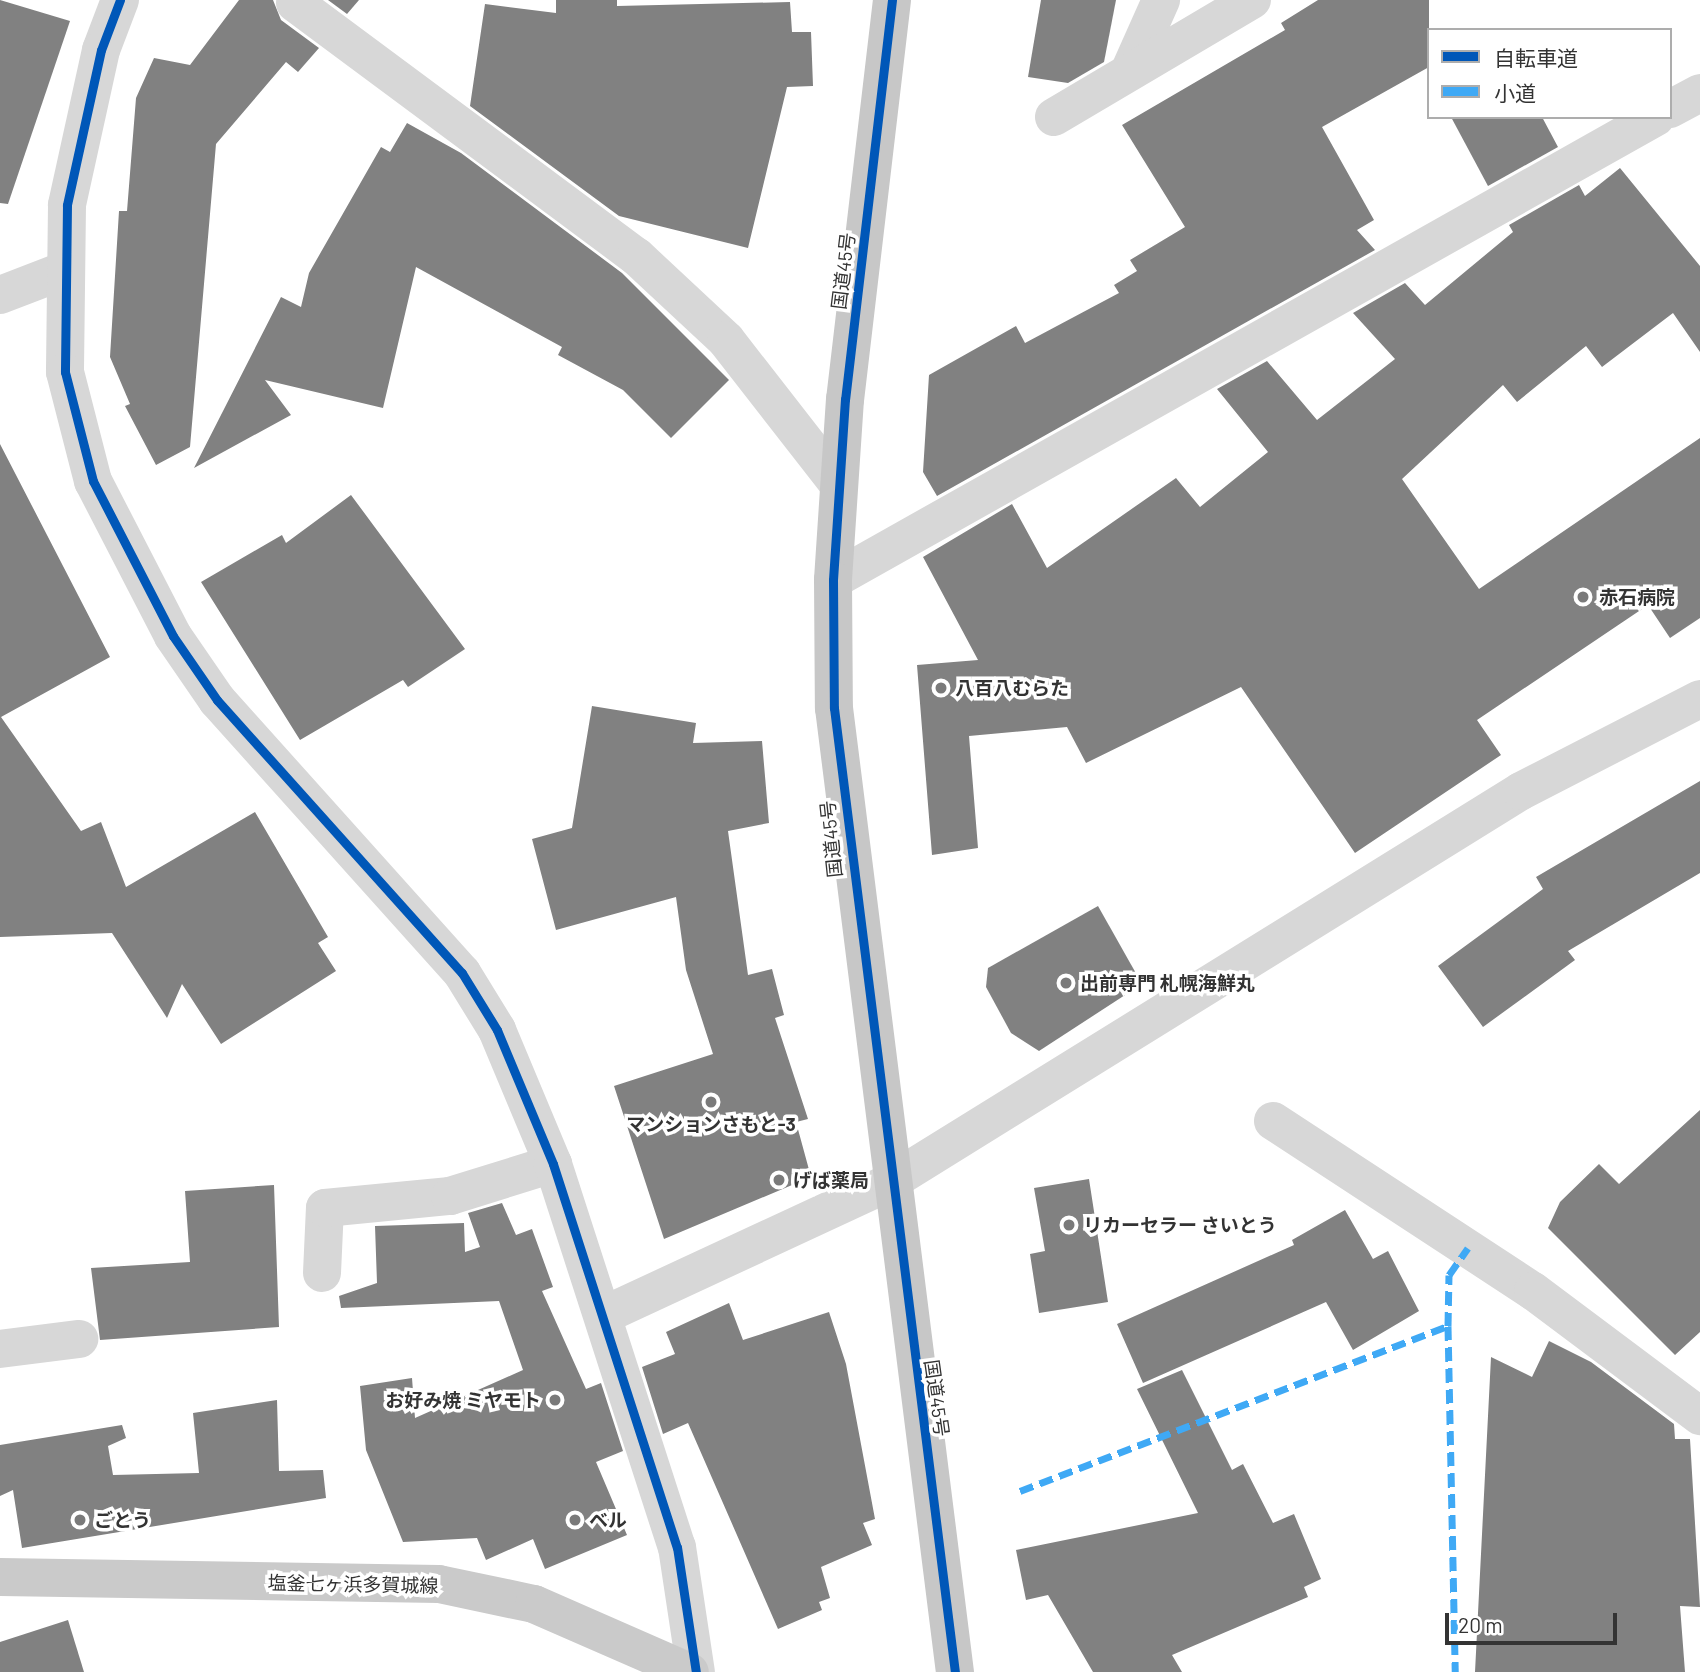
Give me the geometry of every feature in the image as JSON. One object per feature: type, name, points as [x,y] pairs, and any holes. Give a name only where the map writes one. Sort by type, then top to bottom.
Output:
[{"type":"highway","name":"国道45号","points":[[892,0],[839,485],[833,580],[834,708],[890,1182],[956,1672]]},
{"type":"main road","name":"塩釜七ヶ浜多賀城線","points":[[0,1577],[439,1584],[534,1604],[690,1672]]},
{"type":"street","points":[[120,0],[101,50],[67,205],[65,372],[93,481],[173,636],[217,699],[462,973],[497,1030],[553,1164],[677,1547],[696,1672]]},
{"type":"street","points":[[1129,72],[1161,0]]},
{"type":"street","points":[[1054,117],[1252,0]]},
{"type":"street","points":[[295,3],[636,256],[726,340],[839,485]]},
{"type":"street","points":[[1672,108],[1700,93]]},
{"type":"street","points":[[833,580],[1652,119]]},
{"type":"street","points":[[0,295],[65,270]]},
{"type":"street","points":[[604,1315],[890,1182],[1521,791],[1700,699]]},
{"type":"street","points":[[1273,1121],[1533,1291],[1700,1416]]},
{"type":"street","points":[[322,1273],[325,1208],[450,1196],[553,1164]]},
{"type":"street","points":[[0,1349],[79,1339]]},
{"type":"building","points":[[0,0],[70,21],[8,204],[0,203]]},
{"type":"building","points":[[239,0],[273,0],[281,20],[319,48],[298,72],[286,62],[216,144],[190,447],[156,465],[125,406],[130,404],[110,357],[119,211],[127,211],[136,98],[154,58],[190,65]]},
{"type":"building","points":[[328,0],[359,0],[347,14]]},
{"type":"building","points":[[556,0],[617,0],[617,6],[790,2],[792,32],[811,32],[813,86],[787,87],[748,248],[619,216],[470,106],[485,4],[556,13]]},
{"type":"building","points":[[1041,0],[1116,0],[1104,62],[1068,83],[1028,77]]},
{"type":"building","points":[[1318,0],[1429,0],[1427,68],[1322,127],[1374,220],[1357,230],[1375,250],[937,496],[923,472],[929,375],[1016,326],[1025,343],[1119,293],[1114,285],[1137,271],[1130,260],[1185,227],[1122,125],[1285,30],[1281,23]]},
{"type":"building","points":[[1452,119],[1543,119],[1558,147],[1488,186]]},
{"type":"building","points":[[407,123],[461,153],[622,273],[729,380],[671,438],[623,390],[558,355],[562,347],[416,267],[383,408],[265,380],[291,415],[194,468],[281,297],[301,307],[309,273],[381,147],[390,152]]},
{"type":"building","points":[[1620,168],[1700,266],[1700,352],[1673,313],[1602,367],[1586,346],[1517,402],[1503,385],[1402,479],[1479,589],[1700,438],[1700,618],[1670,638],[1648,605],[1477,720],[1501,755],[1355,853],[1241,687],[1086,763],[1067,727],[969,736],[978,848],[932,855],[917,665],[978,660],[923,557],[1012,504],[1047,568],[1176,478],[1200,507],[1268,452],[1217,389],[1267,361],[1317,420],[1395,359],[1353,313],[1405,283],[1425,305],[1513,232],[1509,225],[1579,185],[1585,196]]},
{"type":"building","points":[[0,444],[110,657],[1,717],[81,831],[101,822],[126,887],[255,812],[328,937],[318,943],[336,971],[221,1044],[182,984],[167,1018],[112,933],[0,937]]},
{"type":"building","points":[[351,495],[465,649],[408,687],[403,680],[300,740],[201,582],[282,535],[286,543]]},
{"type":"building","points":[[592,706],[696,723],[693,743],[762,741],[769,823],[728,831],[748,975],[772,969],[784,1015],[775,1018],[808,1119],[796,1122],[811,1177],[664,1239],[614,1086],[713,1054],[686,970],[676,897],[556,930],[532,839],[572,828]]},
{"type":"building","points":[[1700,781],[1700,873],[1568,951],[1575,960],[1483,1027],[1438,966],[1543,889],[1536,877]]},
{"type":"building","points":[[1098,906],[1142,984],[1039,1051],[1011,1033],[986,987],[988,968]]},
{"type":"building","points":[[1700,1110],[1700,1332],[1675,1355],[1548,1228],[1560,1202],[1599,1164],[1619,1184]]},
{"type":"building","points":[[1089,1179],[1108,1302],[1039,1313],[1030,1254],[1045,1251],[1034,1188]]},
{"type":"building","points":[[274,1185],[279,1327],[100,1340],[91,1268],[190,1262],[185,1191]]},
{"type":"building","points":[[502,1203],[516,1235],[532,1229],[553,1287],[542,1291],[586,1389],[601,1383],[623,1451],[596,1462],[627,1535],[545,1569],[533,1539],[486,1560],[477,1538],[403,1542],[366,1450],[360,1386],[412,1378],[415,1418],[523,1370],[499,1301],[341,1308],[339,1296],[377,1283],[375,1226],[464,1223],[465,1252],[480,1247],[468,1213]]},
{"type":"building","points":[[1345,1210],[1373,1259],[1388,1251],[1419,1311],[1353,1350],[1326,1302],[1143,1383],[1117,1324],[1294,1245],[1292,1240]]},
{"type":"building","points":[[729,1303],[743,1340],[829,1312],[846,1364],[875,1519],[863,1523],[872,1545],[821,1567],[830,1598],[819,1602],[822,1610],[778,1629],[688,1423],[663,1434],[642,1367],[675,1354],[666,1332]]},
{"type":"building","points":[[1549,1341],[1591,1362],[1674,1424],[1675,1439],[1690,1439],[1700,1607],[1680,1606],[1685,1672],[1475,1672],[1491,1357],[1532,1377]]},
{"type":"building","points":[[1182,1370],[1232,1470],[1243,1464],[1273,1523],[1294,1514],[1321,1579],[1304,1587],[1308,1597],[1172,1655],[1182,1672],[1093,1672],[1048,1595],[1026,1600],[1016,1550],[1198,1513],[1137,1389]]},
{"type":"building","points":[[277,1400],[279,1471],[323,1470],[326,1498],[22,1548],[13,1490],[0,1496],[0,1445],[122,1425],[126,1438],[108,1446],[113,1475],[199,1473],[193,1413]]},
{"type":"building","points":[[68,1620],[84,1672],[0,1672],[0,1642]]},
{"type":"marked path","points":[[1448,1326],[1449,1275],[1468,1248]]},
{"type":"marked path","points":[[1020,1491],[1448,1326],[1455,1672]]},
{"type":"cycle path","points":[[120,0],[101,50],[67,205],[65,372],[93,481],[173,636],[217,700],[462,973],[497,1030],[553,1164],[677,1547],[696,1672]]},
{"type":"cycle path","points":[[892,0],[845,399],[833,580],[834,708],[955,1672]]},
{"type":"place","name":"赤石病院","points":[[1583,597]]},
{"type":"place","name":"八百八むらた","points":[[941,688]]},
{"type":"place","name":"出前専門 札幌海鮮丸","points":[[1066,983]]},
{"type":"place","name":"マンションさもと-3","points":[[711,1102]]},
{"type":"place","name":"げば薬局","points":[[779,1180]]},
{"type":"place","name":"リカーセラー さいとう","points":[[1069,1225]]},
{"type":"place","name":"お好み焼 ミヤモト","points":[[555,1400]]},
{"type":"place","name":"ごとう","points":[[80,1520]]},
{"type":"place","name":"ベル","points":[[575,1520]]}]
